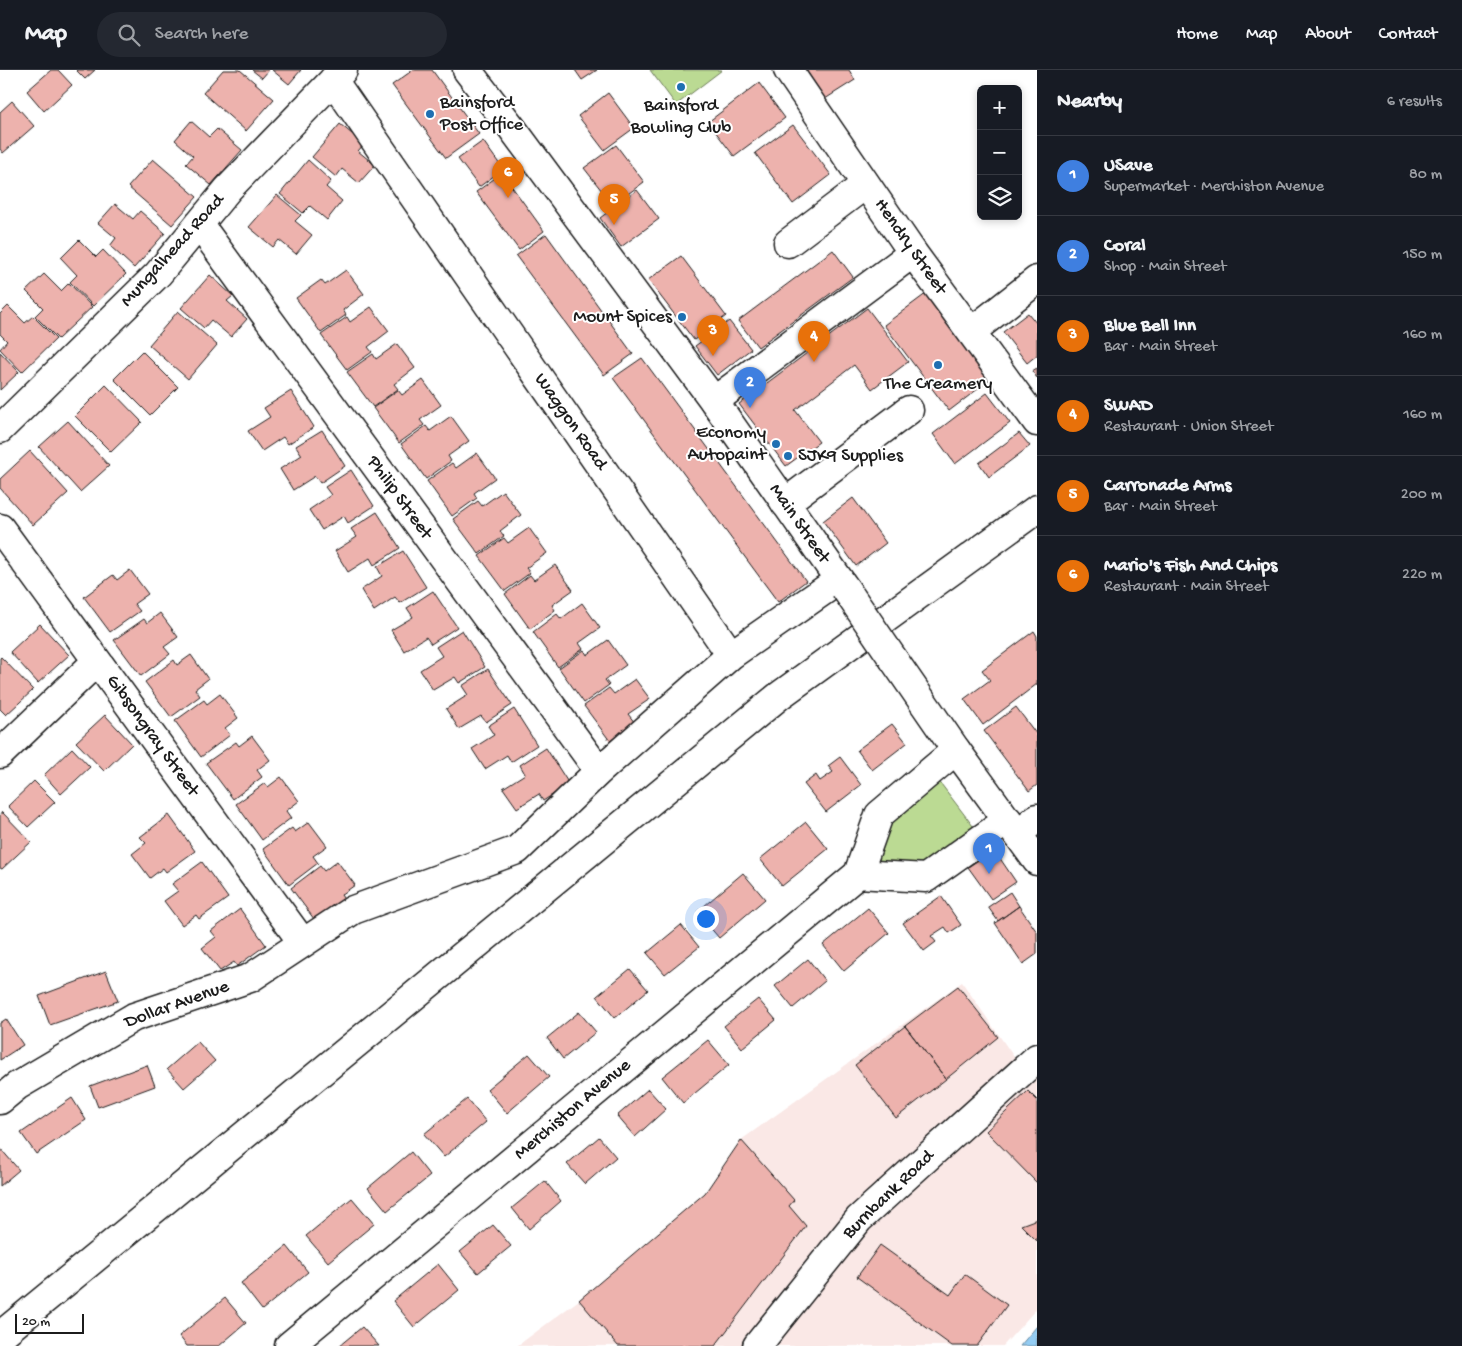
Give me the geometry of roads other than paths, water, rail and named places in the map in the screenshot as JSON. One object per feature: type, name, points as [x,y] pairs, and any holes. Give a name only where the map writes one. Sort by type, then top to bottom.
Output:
[{"type":"street","name":"Main Street","points":[[467,70],[714,401],[956,750],[1021,824],[1037,861]]},
{"type":"street","name":"Hendry Street","points":[[788,70],[914,253],[1037,422]]},
{"type":"street","name":"Mungalhead Road","points":[[0,430],[158,274],[228,189],[338,75]]},
{"type":"street","name":"Waggon Road","points":[[338,75],[731,655]]},
{"type":"street","points":[[788,243],[866,184]]},
{"type":"street","name":"Philip Street","points":[[199,224],[599,772]]},
{"type":"street","points":[[714,401],[914,253]]},
{"type":"street","points":[[971,332],[1037,280]]},
{"type":"street","points":[[785,503],[909,410]]},
{"type":"street","points":[[0,1336],[779,696],[1037,509]]},
{"type":"street","name":"Gibsongray Street","points":[[0,528],[303,943]]},
{"type":"street","points":[[731,655],[842,584]]},
{"type":"street","name":"Dollar Avenue","points":[[0,1100],[17,1086],[134,1017],[250,978],[353,910],[517,850],[599,772],[731,655]]},
{"type":"street","points":[[0,754],[97,660]]},
{"type":"street","points":[[956,750],[878,815],[858,874],[926,878],[1021,824]]},
{"type":"street","name":"Merchiston Avenue","points":[[289,1346],[858,874]]},
{"type":"street","name":"Burnbank Road","points":[[771,1341],[859,1218],[1037,1058]]},
{"type":"water","points":[[1037,1326],[1037,1346],[1020,1346]]},
{"type":"place","name":"Bainsford Bowling Club","points":[[681,87]]},
{"type":"place","name":"Bainsford Post Office","points":[[430,114]]},
{"type":"place","name":"Mario's Fish And Chips","points":[[508,198]]},
{"type":"place","name":"Carronade Arms","points":[[614,225]]},
{"type":"place","name":"Mount Spices","points":[[682,317]]},
{"type":"place","name":"Blue Bell Inn","points":[[713,356]]},
{"type":"place","name":"SWAD","points":[[814,362]]},
{"type":"place","name":"The Creamery","points":[[938,365]]},
{"type":"place","name":"Coral","points":[[750,408]]},
{"type":"place","name":"Economy Autopaint","points":[[776,444]]},
{"type":"place","name":"SJK9 Supplies","points":[[788,456]]},
{"type":"place","name":"USave","points":[[989,874]]}]
